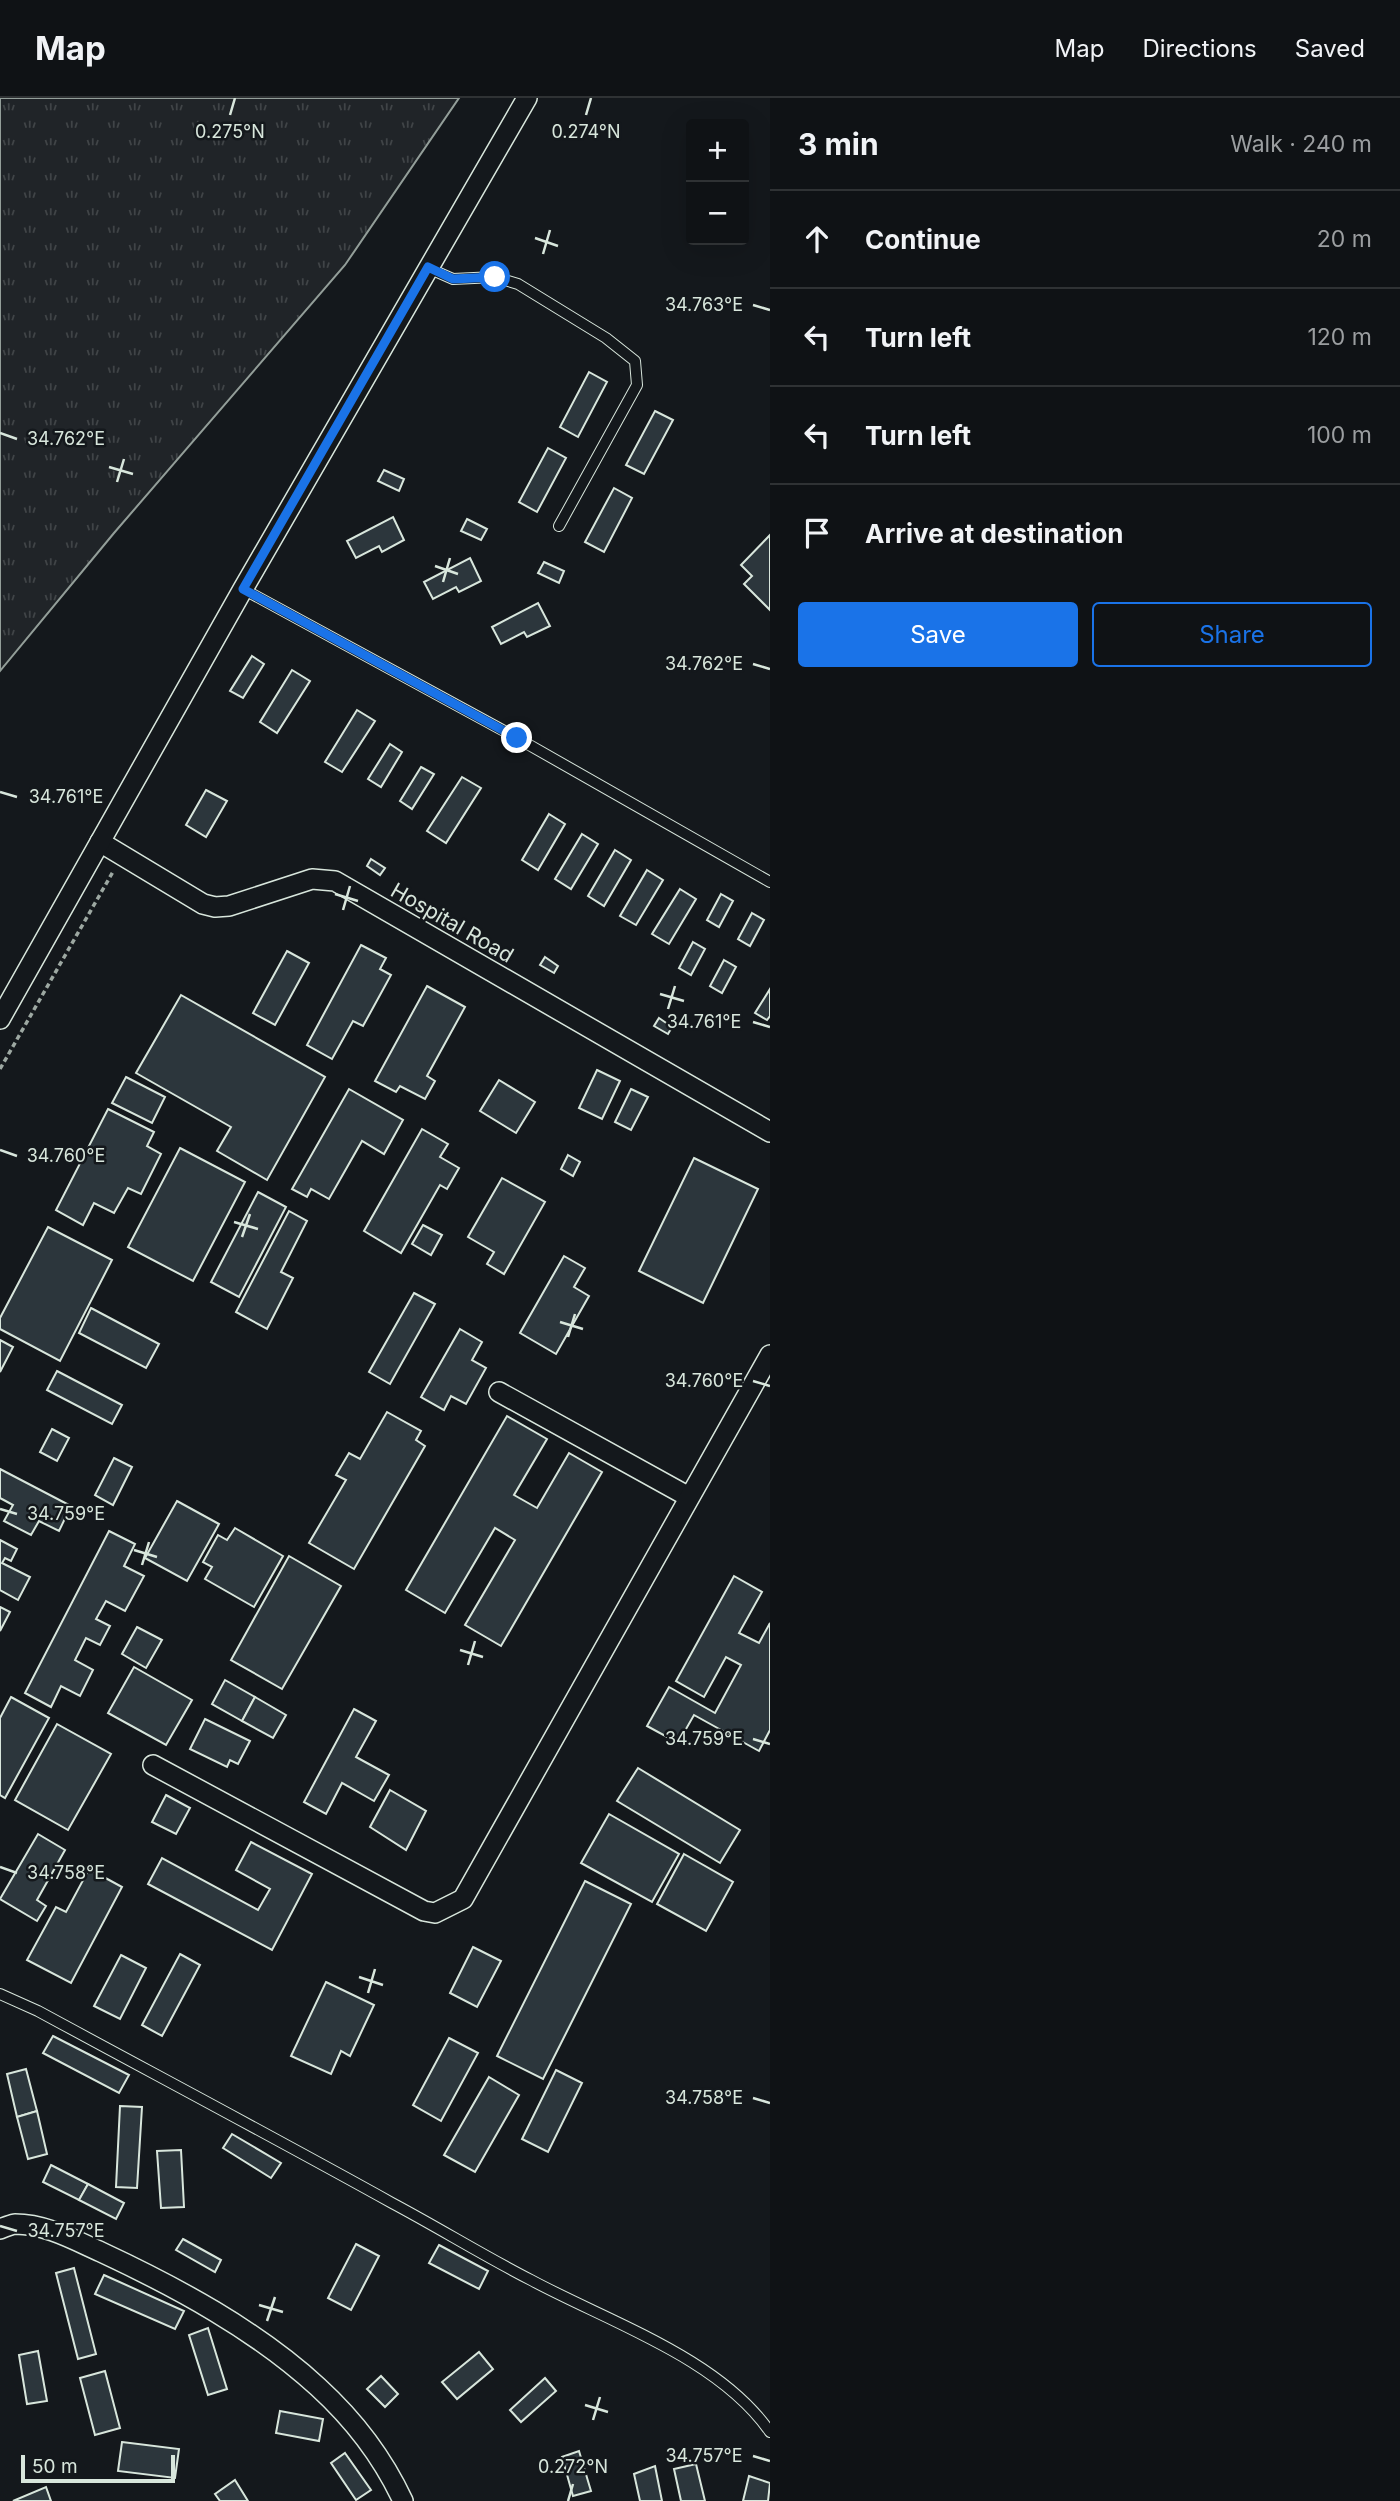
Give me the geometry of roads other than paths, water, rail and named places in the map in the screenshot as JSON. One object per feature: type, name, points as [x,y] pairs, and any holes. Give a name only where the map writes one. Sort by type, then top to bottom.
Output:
[{"type":"street","points":[[0,1019],[243,589],[527,98]]},
{"type":"street","name":"Hospital Road","points":[[100,842],[203,904],[215,907],[229,906],[313,879],[335,881],[770,1132]]},
{"type":"street","points":[[153,1765],[424,1911],[435,1913],[463,1899],[770,1355]]},
{"type":"street","points":[[499,1392],[689,1497]]},
{"type":"street","points":[[0,2229],[14,2224],[54,2231],[166,2283],[251,2335],[317,2386],[359,2429],[394,2480],[404,2501]]},
{"type":"lane","points":[[428,267],[453,279],[495,277],[519,284],[606,338],[635,361],[637,385],[559,526]]},
{"type":"lane","points":[[243,589],[517,738],[770,882]]},
{"type":"lane","points":[[0,1994],[38,2011],[533,2281],[692,2362],[732,2389],[756,2411],[770,2432]]}]
